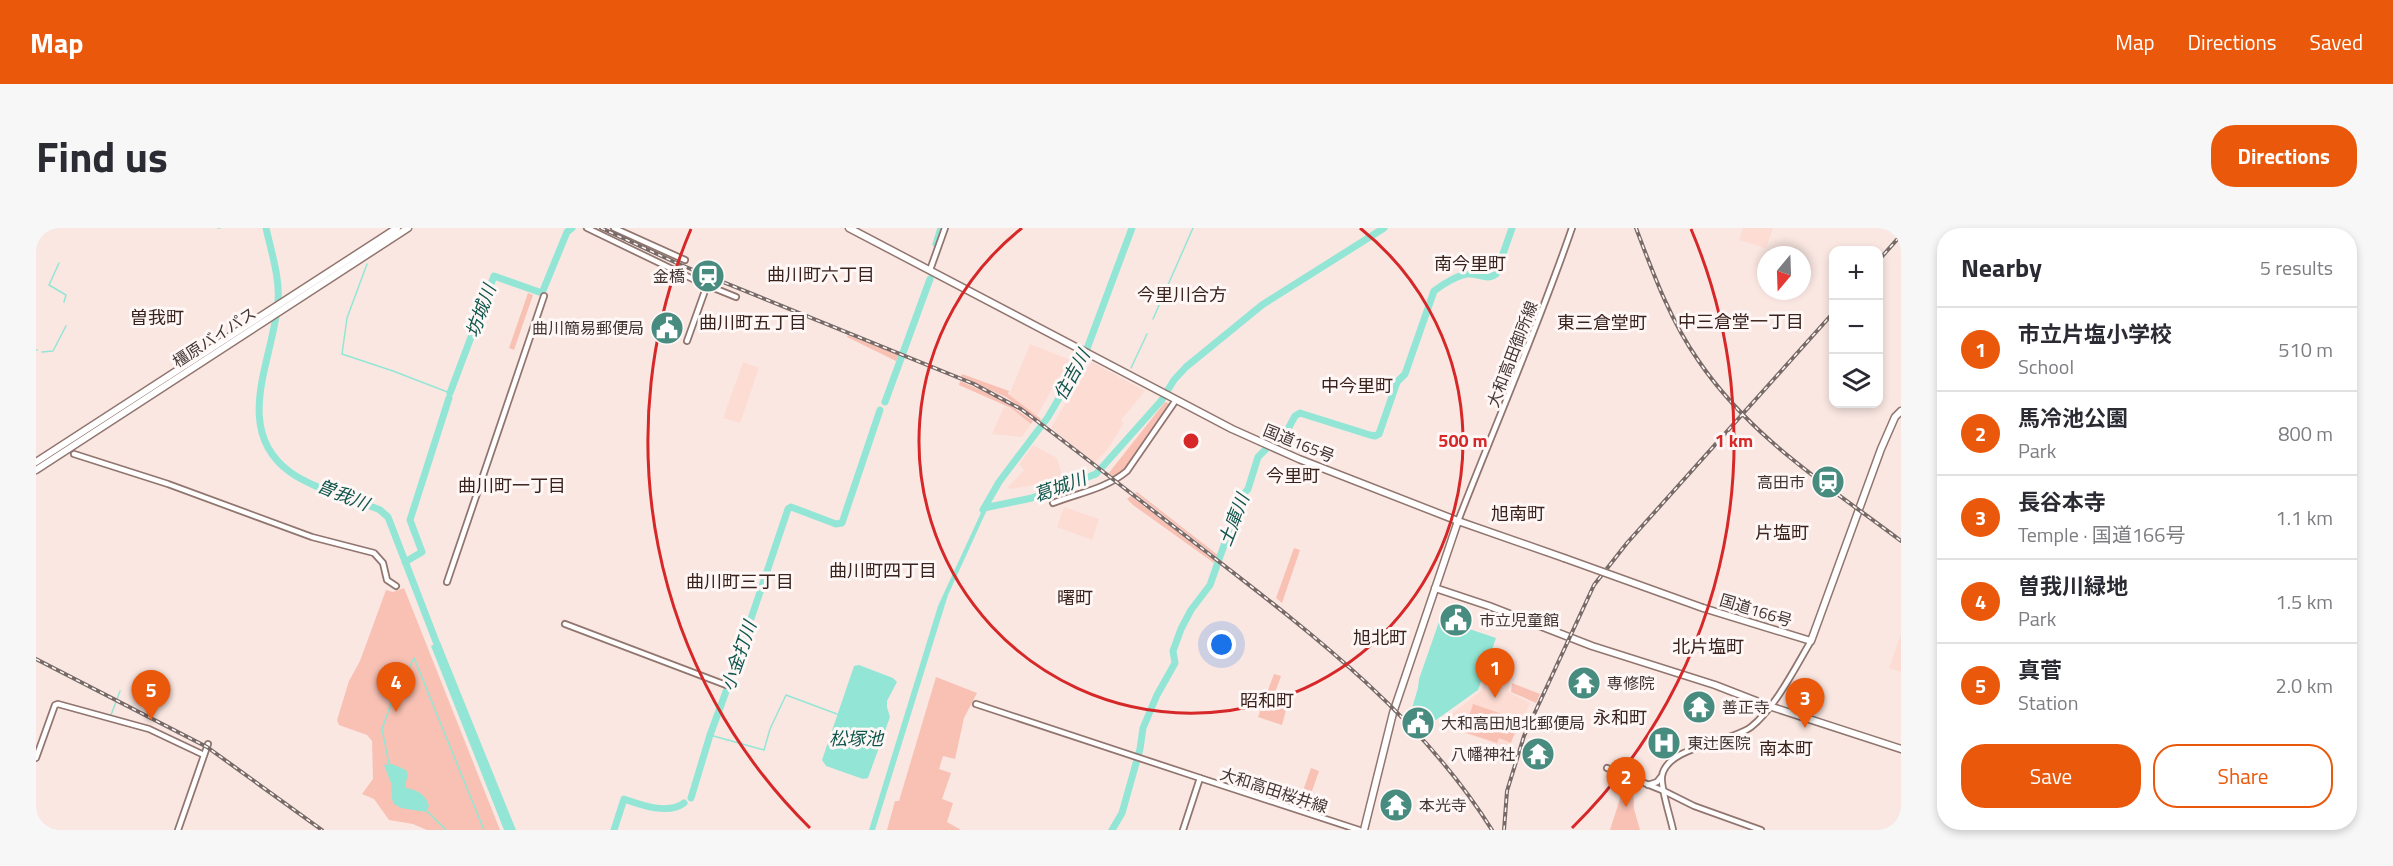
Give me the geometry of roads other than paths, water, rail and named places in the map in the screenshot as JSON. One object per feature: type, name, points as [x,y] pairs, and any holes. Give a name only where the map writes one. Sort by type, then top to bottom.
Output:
[{"type":"highway","name":"橿原バイパス","points":[[315,285],[397,228]]},
{"type":"highway","name":"橿原バイパス","points":[[36,462],[408,228]]},
{"type":"highway","name":"国道165号","points":[[849,228],[1082,351],[1271,446],[1458,521]]},
{"type":"highway","name":"橿原バイパス","points":[[36,470],[198,360]]},
{"type":"highway","name":"国道166号","points":[[1458,521],[1703,608],[1811,641],[1881,449],[1895,417],[1901,411]]},
{"type":"highway","points":[[1364,830],[1393,713],[1458,521]]},
{"type":"highway","points":[[1435,588],[1489,606],[1592,646],[1715,685],[1769,706],[1901,749]]},
{"type":"street","points":[[587,228],[736,297]]},
{"type":"street","points":[[600,235],[603,228]]},
{"type":"street","points":[[614,228],[685,260]]},
{"type":"street","points":[[930,270],[945,228]]},
{"type":"street","name":"大和高田御所線","points":[[1458,521],[1488,443],[1517,378],[1572,228]]},
{"type":"street","points":[[687,341],[706,285]]},
{"type":"street","points":[[447,582],[544,296]]},
{"type":"street","points":[[1053,503],[1110,483],[1127,471],[1174,398]]},
{"type":"street","points":[[74,453],[168,484],[312,537],[374,553],[381,558],[387,580],[396,586]]},
{"type":"street","points":[[566,624],[726,685]]},
{"type":"street","points":[[1648,785],[1657,782],[1669,763],[1694,748],[1738,735],[1750,728],[1789,678],[1811,641]]},
{"type":"street","points":[[36,758],[55,705],[58,704],[148,729],[204,755]]},
{"type":"street","points":[[976,704],[1200,778]]},
{"type":"street","points":[[178,830],[208,744]]},
{"type":"street","points":[[1607,768],[1694,806],[1761,830]]},
{"type":"street","points":[[1662,775],[1673,830]]},
{"type":"street","name":"大和高田桜井線","points":[[1183,830],[1200,778],[1359,830]]},
{"type":"water","points":[[985,504],[988,505],[986,512],[948,595],[875,830],[869,830],[938,606]]},
{"type":"water","points":[[1440,619],[1496,638],[1478,690],[1436,720],[1413,711],[1412,708],[1419,679]]},
{"type":"water","points":[[440,642],[516,830],[504,830],[431,646]]},
{"type":"water","name":"松塚池","points":[[859,665],[893,678],[897,682],[887,701],[890,717],[868,778],[863,779],[826,766],[822,760],[854,666]]},
{"type":"water","points":[[392,764],[406,770],[408,776],[406,788],[424,796],[429,806],[426,812],[401,808],[394,804],[391,783],[384,765]]},
{"type":"waterway","name":"曽我川","points":[[266,228],[275,264],[278,301],[260,392],[259,414],[263,435],[272,455],[299,478],[380,510],[388,517],[440,652]]},
{"type":"waterway","name":"坊城川","points":[[450,393],[494,276],[542,293],[567,232],[572,228]]},
{"type":"waterway","points":[[936,244],[941,228]]},
{"type":"waterway","name":"住吉川","points":[[983,510],[999,482],[1048,417],[1085,354],[1132,228]]},
{"type":"waterway","points":[[1153,319],[1193,228]]},
{"type":"waterway","name":"葛城川","points":[[984,508],[1032,498],[1096,474],[1161,401],[1174,380],[1186,367],[1262,305],[1384,228]]},
{"type":"waterway","name":"土庫川","points":[[1112,830],[1122,813],[1140,749],[1143,728],[1157,695],[1175,663],[1173,651],[1181,629],[1191,610],[1210,585],[1241,497],[1248,489],[1258,457],[1266,449],[1282,440],[1295,416],[1300,413],[1370,435],[1379,434],[1397,382],[1405,374],[1434,291],[1464,275],[1489,277],[1496,274],[1512,228]]},
{"type":"waterway","points":[[59,263],[49,285],[66,295],[64,302]]},
{"type":"waterway","points":[[367,264],[347,318],[342,354],[450,393]]},
{"type":"waterway","name":"小金打川","points":[[885,402],[930,279]]},
{"type":"waterway","points":[[42,352],[53,351],[66,326]]},
{"type":"waterway","points":[[1131,368],[1147,334]]},
{"type":"waterway","name":"坊城川","points":[[405,562],[422,552],[410,520],[449,398]]},
{"type":"waterway","name":"小金打川","points":[[691,798],[710,735],[788,509],[791,507],[836,524],[842,523],[880,410]]},
{"type":"waterway","points":[[389,764],[382,729],[392,701],[414,658],[484,830]]},
{"type":"waterway","points":[[111,715],[120,691]]},
{"type":"waterway","points":[[710,735],[764,750],[770,729],[786,695],[837,714]]},
{"type":"waterway","name":"小金打川","points":[[614,830],[624,799],[662,809],[678,807],[684,803]]},
{"type":"waterway","points":[[427,811],[446,830]]},
{"type":"railway","points":[[601,228],[681,265],[974,384],[1021,409],[1323,644],[1397,712],[1432,749],[1492,830]]},
{"type":"railway","points":[[1636,228],[1679,329],[1719,388],[1741,413],[1792,459],[1901,541]]},
{"type":"railway","points":[[1883,255],[1901,235]]},
{"type":"railway","points":[[1504,830],[1507,791],[1524,736],[1594,585],[1627,543],[1829,318]]},
{"type":"railway","points":[[36,659],[207,747],[322,830]]},
{"type":"place","name":"金橋","points":[[708,276]]},
{"type":"place","name":"曲川簡易郵便局","points":[[667,328]]},
{"type":"place","name":"高田市","points":[[1828,482]]},
{"type":"place","name":"市立児童館","points":[[1456,620]]},
{"type":"place","name":"専修院","points":[[1584,683]]},
{"type":"place","name":"市立片塩小学校","points":[[1495,698]]},
{"type":"place","name":"善正寺","points":[[1699,707]]},
{"type":"place","name":"曽我川緑地","points":[[396,712]]},
{"type":"place","name":"真菅","points":[[151,720]]},
{"type":"place","name":"大和高田旭北郵便局","points":[[1418,723]]},
{"type":"place","name":"長谷本寺","points":[[1805,728]]},
{"type":"place","name":"東辻医院","points":[[1664,743]]},
{"type":"place","name":"八幡神社","points":[[1538,754]]},
{"type":"place","name":"本光寺","points":[[1396,805]]},
{"type":"place","name":"馬冷池公園","points":[[1626,807]]},
{"type":"district","name":"南今里町","points":[[1470,264]]},
{"type":"district","name":"曲川町六丁目","points":[[821,275]]},
{"type":"district","name":"今里川合方","points":[[1182,295]]},
{"type":"district","name":"曽我町","points":[[157,318]]},
{"type":"district","name":"中三倉堂一丁目","points":[[1741,322]]},
{"type":"district","name":"曲川町五丁目","points":[[753,323]]},
{"type":"district","name":"東三倉堂町","points":[[1602,323]]},
{"type":"district","name":"中今里町","points":[[1357,386]]},
{"type":"district","name":"今里町","points":[[1293,476]]},
{"type":"district","name":"曲川町一丁目","points":[[512,486]]},
{"type":"district","name":"旭南町","points":[[1518,514]]},
{"type":"district","name":"片塩町","points":[[1782,533]]},
{"type":"district","name":"曲川町四丁目","points":[[883,571]]},
{"type":"district","name":"曲川町三丁目","points":[[740,582]]},
{"type":"district","name":"曙町","points":[[1075,598]]},
{"type":"district","name":"旭北町","points":[[1380,638]]},
{"type":"district","name":"北片塩町","points":[[1708,647]]},
{"type":"district","name":"昭和町","points":[[1267,701]]},
{"type":"district","name":"永和町","points":[[1620,718]]},
{"type":"district","name":"南本町","points":[[1786,749]]}]
